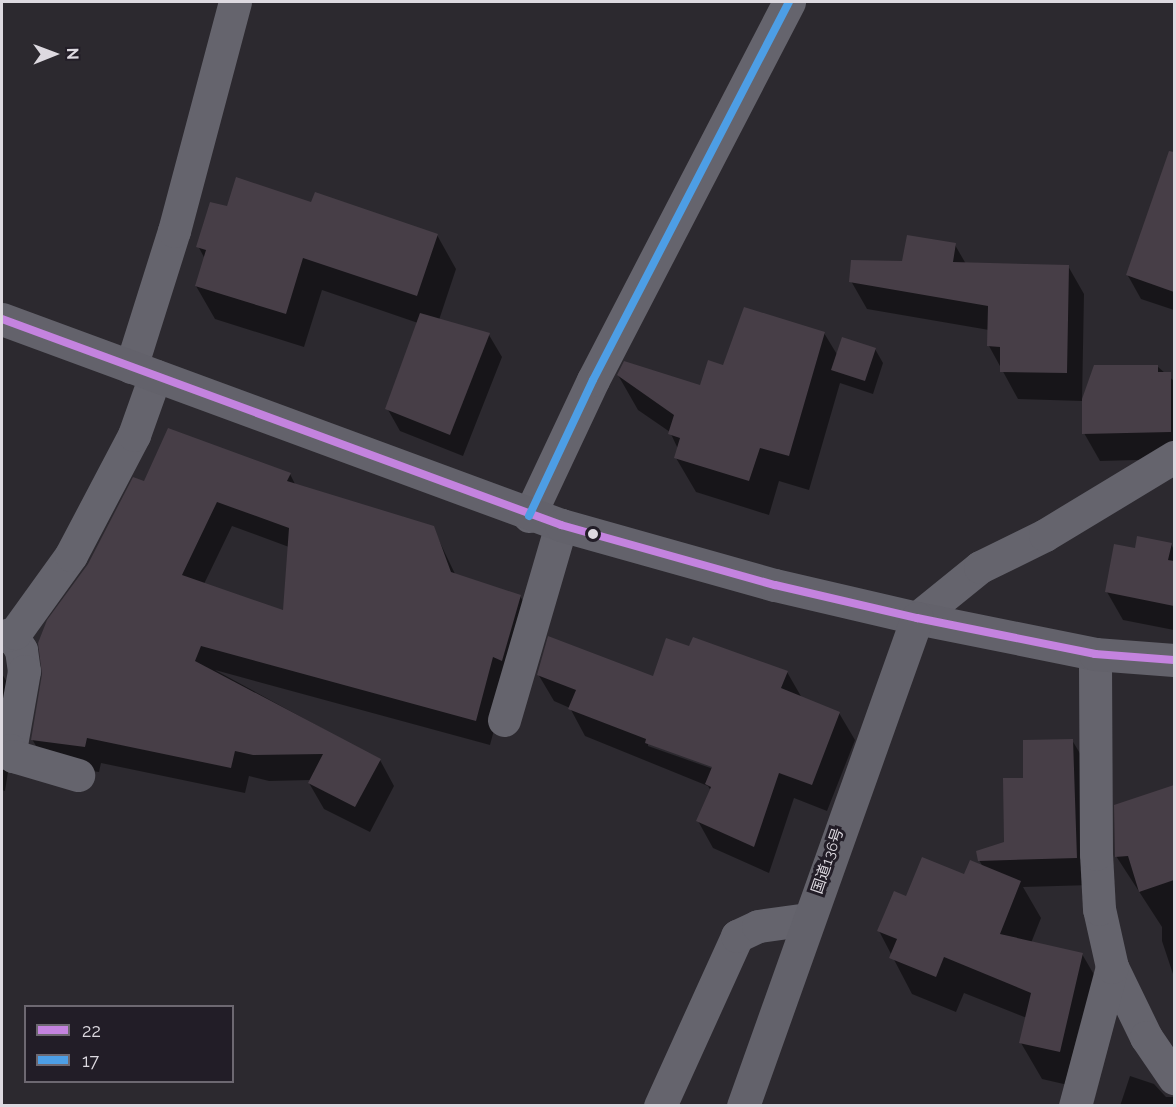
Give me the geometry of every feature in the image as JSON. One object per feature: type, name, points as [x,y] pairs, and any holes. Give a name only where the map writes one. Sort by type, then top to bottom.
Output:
[{"type":"highway","points":[[2,319],[529,516],[776,585],[917,618],[1095,654],[1174,660]]},
{"type":"highway","name":"国道136号","points":[[743,1106],[917,618]]},
{"type":"street","points":[[78,775],[14,756],[10,750],[24,671],[21,650],[6,635],[29,617],[70,555],[134,435],[143,372],[174,231],[235,2]]},
{"type":"street","points":[[529,516],[593,380],[789,2]]},
{"type":"street","points":[[917,618],[980,567],[1045,535],[1174,457]]},
{"type":"street","points":[[504,720],[561,525]]},
{"type":"street","points":[[1095,654],[1096,854],[1099,909],[1112,967],[1146,1037],[1174,1078]]},
{"type":"street","points":[[660,1106],[737,936],[758,927],[808,919]]},
{"type":"street","points":[[1075,1106],[1112,967]]},
{"type":"building","points":[[1169,151],[1174,152],[1174,292],[1126,275]]},
{"type":"building","points":[[236,177],[311,202],[315,192],[438,234],[417,296],[303,258],[286,314],[195,286],[206,250],[196,247],[210,202],[227,206]]},
{"type":"building","points":[[907,235],[956,243],[953,262],[1069,265],[1067,373],[1000,372],[1000,347],[987,346],[988,306],[849,282],[851,260],[902,261]]},
{"type":"building","points":[[744,307],[825,332],[789,456],[760,448],[749,481],[674,458],[680,438],[668,434],[674,415],[617,375],[624,361],[700,385],[708,360],[723,365]]},
{"type":"building","points":[[420,313],[490,333],[450,435],[385,409]]},
{"type":"building","points":[[842,337],[876,348],[865,381],[831,370]]},
{"type":"building","points":[[1094,365],[1158,365],[1158,372],[1171,372],[1171,432],[1082,434],[1082,399]]},
{"type":"building","points":[[168,428],[291,473],[287,481],[434,526],[451,572],[521,595],[502,661],[493,657],[476,721],[201,646],[195,661],[381,759],[355,807],[308,783],[323,754],[253,755],[235,751],[231,768],[87,738],[85,747],[31,740],[42,674],[38,643],[47,620],[88,564],[133,477],[144,481]],"holes":[[[217,502],[289,528],[283,610],[182,575]]]},
{"type":"building","points":[[1137,536],[1172,543],[1168,560],[1174,561],[1174,606],[1105,592],[1114,544],[1135,548]]},
{"type":"building","points":[[548,636],[653,676],[666,638],[689,646],[693,637],[788,671],[781,688],[840,712],[812,785],[779,773],[754,847],[696,821],[711,787],[705,784],[712,767],[645,743],[646,739],[568,709],[576,690],[537,675]]},
{"type":"building","points":[[1073,739],[1077,858],[978,861],[976,851],[1004,842],[1003,778],[1023,778],[1023,740]]},
{"type":"building","points":[[1174,785],[1174,880],[1139,892],[1128,856],[1115,857],[1114,805]]},
{"type":"building","points":[[922,857],[964,874],[970,860],[1021,881],[1000,934],[1083,953],[1060,1052],[1019,1043],[1031,993],[944,957],[936,977],[889,958],[897,939],[877,931],[894,891],[906,896]]},
{"type":"transit line","name":"17","points":[[529,516],[593,380],[789,2]]},
{"type":"transit line","name":"22","points":[[2,319],[561,525],[775,585],[917,618],[1095,654],[1174,660]]}]
